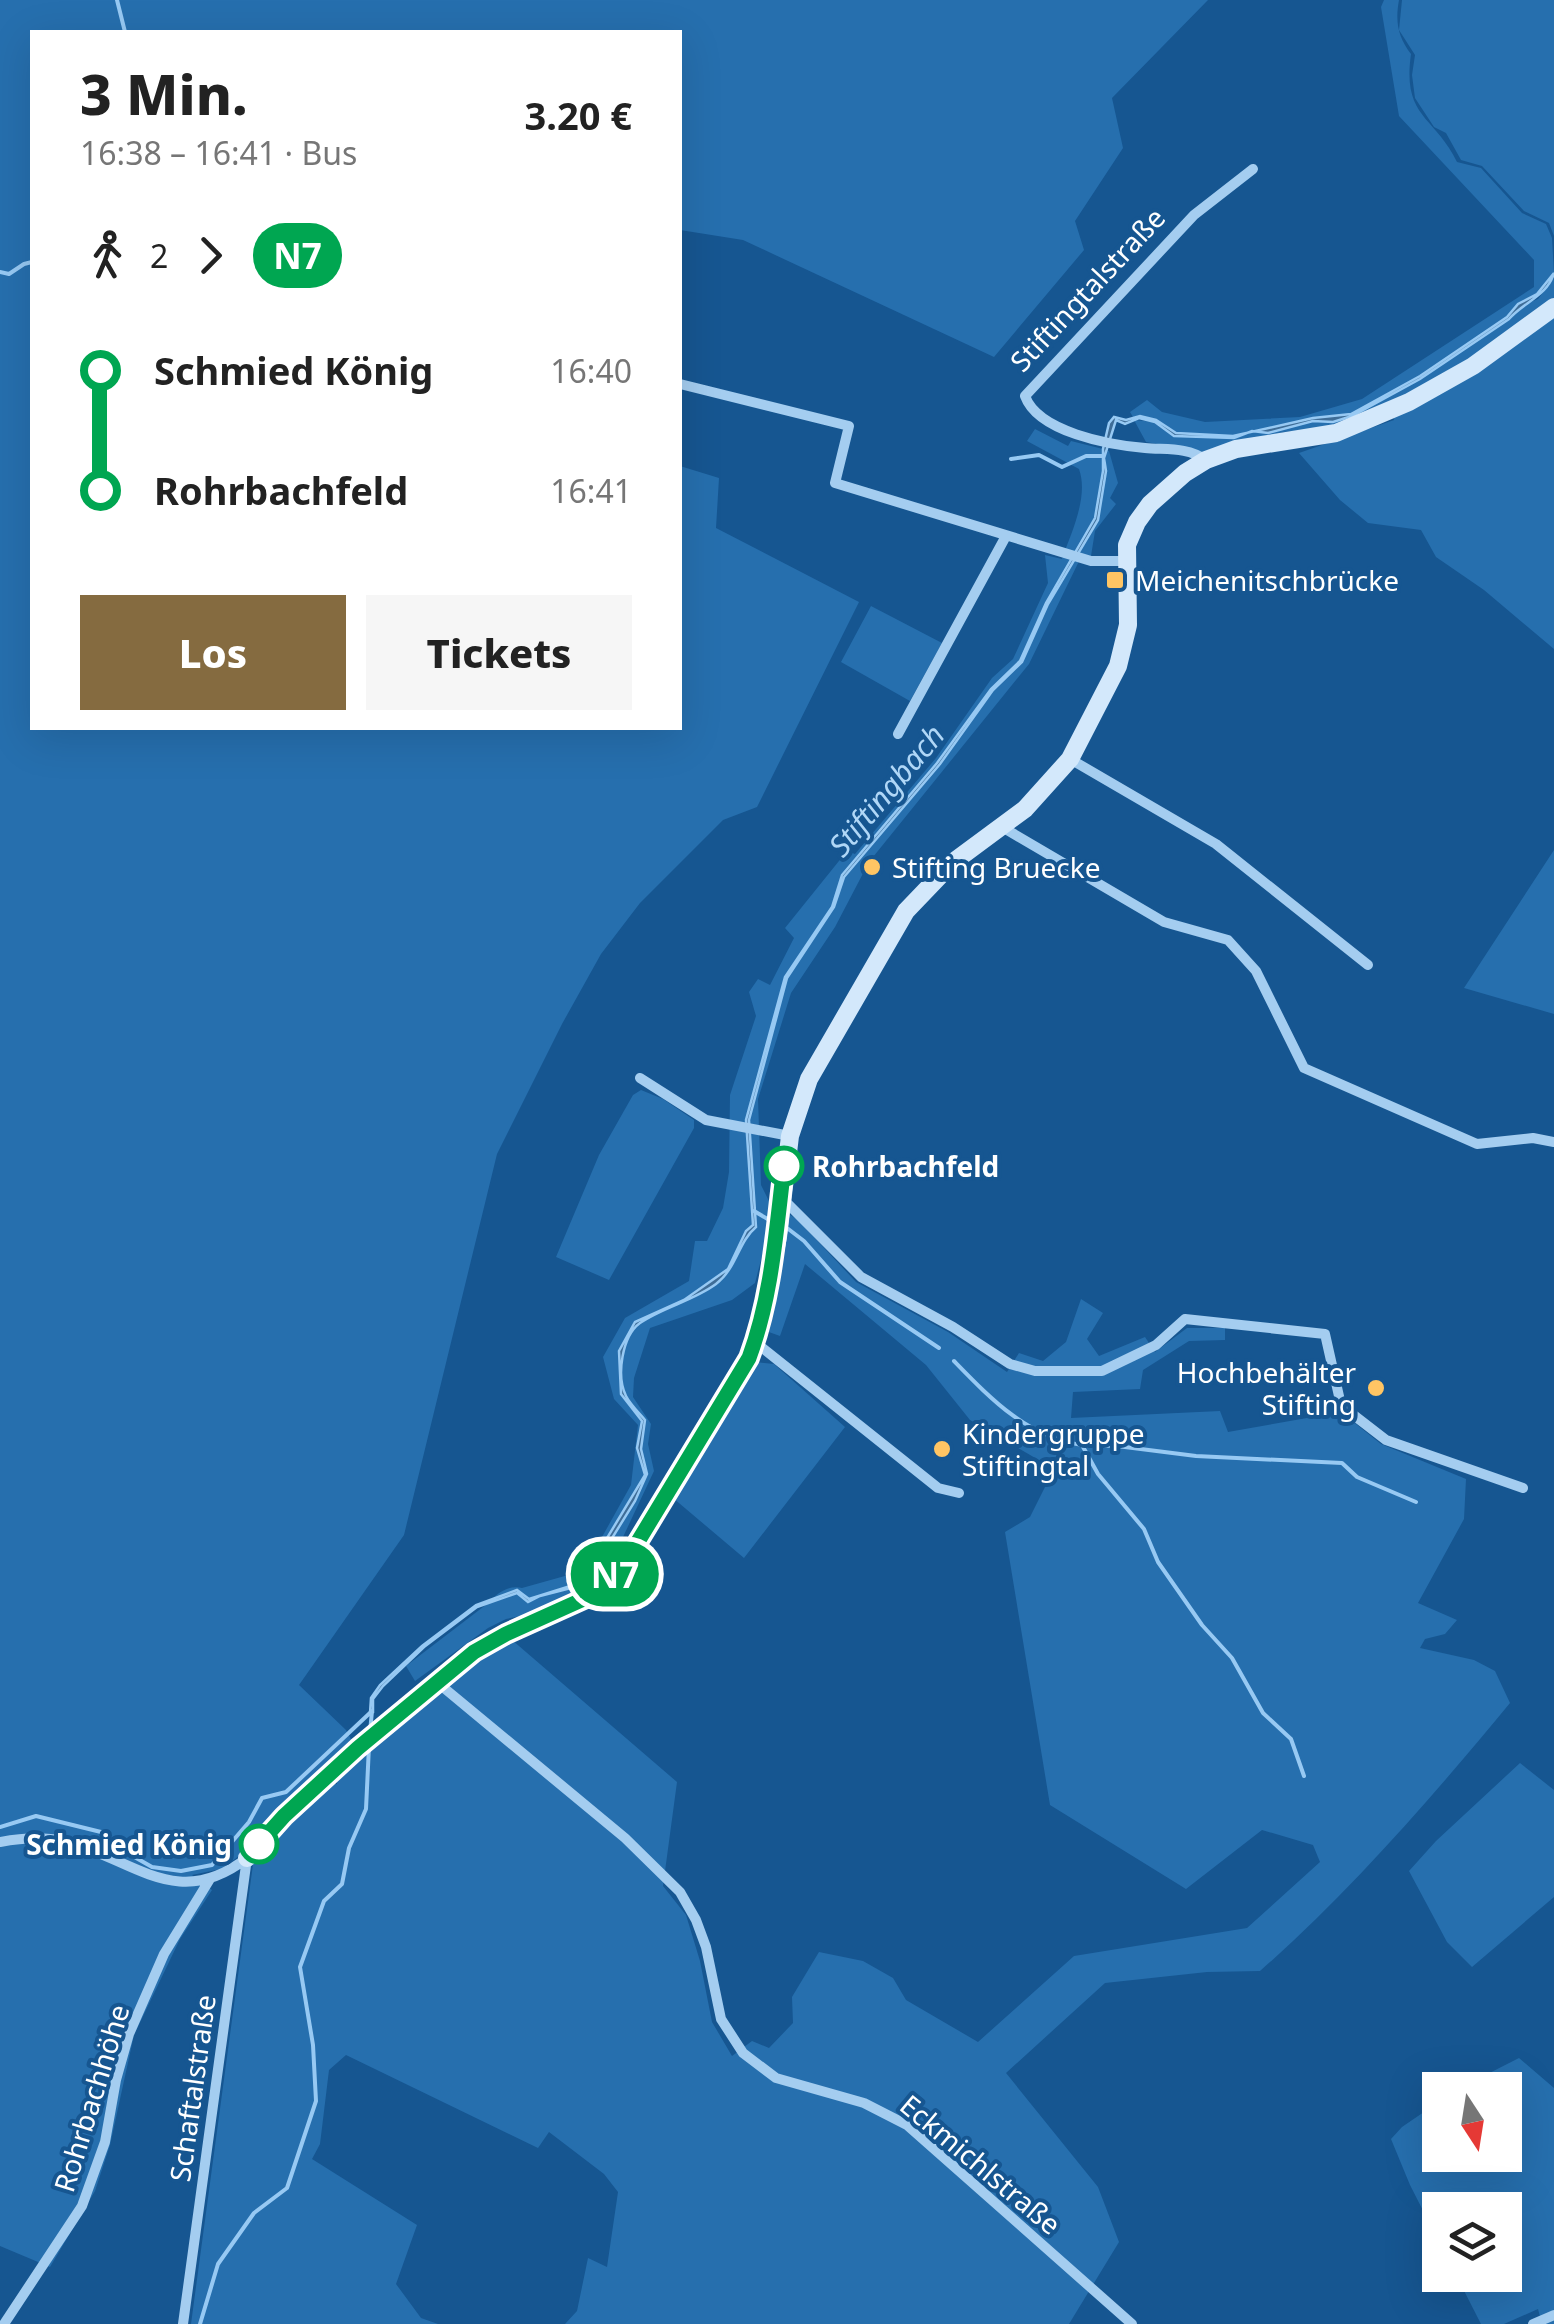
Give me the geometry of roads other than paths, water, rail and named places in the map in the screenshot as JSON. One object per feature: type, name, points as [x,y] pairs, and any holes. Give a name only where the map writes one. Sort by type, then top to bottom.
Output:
[{"type":"street","name":"Stiftingtalstraße","points":[[1206,460],[1192,451],[1096,440],[1053,424],[1030,410],[1025,396],[1194,215],[1253,169]]},
{"type":"street","points":[[0,1842],[31,1838],[64,1841],[163,1880],[210,1879],[247,1858],[284,1816],[358,1748],[474,1652],[586,1598],[622,1568],[695,1443],[739,1378],[755,1342],[778,1237],[790,1136],[820,1056],[906,911],[952,863],[1044,791],[1070,759],[1104,697],[1123,648],[1129,610],[1125,562],[1132,532],[1150,504],[1185,472],[1206,460],[1236,449],[1336,433],[1382,415],[1473,366],[1554,307]]},
{"type":"street","points":[[682,384],[849,426],[836,483],[1090,561],[1125,562]]},
{"type":"street","points":[[898,734],[1006,536]]},
{"type":"street","points":[[1070,759],[1216,844],[1368,965]]},
{"type":"street","points":[[1002,826],[1164,922],[1228,940],[1256,971],[1304,1068],[1477,1144],[1533,1138],[1554,1142]]},
{"type":"street","points":[[640,1078],[706,1120],[790,1136]]},
{"type":"street","points":[[780,1196],[861,1277],[953,1327],[1010,1364],[1035,1371],[1102,1371],[1156,1345],[1185,1319],[1324,1334],[1341,1405],[1351,1413],[1386,1440],[1523,1488]]},
{"type":"street","points":[[755,1342],[938,1488],[959,1493]]},
{"type":"street","name":"Eckmichlstraße","points":[[438,1683],[624,1838],[680,1892],[706,1947],[721,2019],[743,2053],[776,2078],[864,2103],[907,2125],[1132,2324]]},
{"type":"street","name":"Schaftalstraße","points":[[182,2324],[247,1858]]},
{"type":"street","name":"Rohrbachhöhe","points":[[4,2324],[82,2206],[105,2142],[129,2034],[164,1954],[210,1879]]},
{"type":"street","points":[[1533,2324],[1554,2315]]},
{"type":"waterway","points":[[117,0],[124,30]]},
{"type":"waterway","points":[[0,272],[9,274],[30,262]]},
{"type":"waterway","points":[[1011,459],[1039,455],[1062,467],[1086,456],[1103,456]]},
{"type":"waterway","points":[[754,1211],[771,1221]]},
{"type":"waterway","points":[[787,1228],[804,1241],[840,1282],[939,1348]]},
{"type":"waterway","points":[[954,1361],[996,1402],[1027,1425],[1062,1441],[1082,1445],[1098,1474],[1144,1529],[1158,1562],[1202,1625],[1232,1658],[1263,1713],[1291,1739],[1304,1776]]},
{"type":"waterway","points":[[1082,1445],[1196,1456],[1342,1463],[1357,1477],[1416,1502]]},
{"type":"waterway","points":[[370,1732],[372,1711]]},
{"type":"waterway","points":[[0,1827],[36,1816],[101,1832],[110,1843],[152,1867],[181,1871],[212,1865],[249,1822],[262,1798],[286,1792],[372,1711]]},
{"type":"waterway","points":[[200,2324],[218,2264],[254,2213],[287,2188],[316,2101],[313,2045],[300,1967],[324,1901],[342,1884],[349,1848],[366,1809],[369,1746]]},
{"type":"place","name":"Meichenitschbrücke","points":[[1115,580]]},
{"type":"place","name":"Stifting Bruecke","points":[[872,867]]},
{"type":"place","name":"Rohrbachfeld","points":[[784,1166]]},
{"type":"place","name":"Hochbehälter Stifting","points":[[1376,1388]]},
{"type":"place","name":"Kindergruppe Stiftingtal","points":[[942,1449]]},
{"type":"place","name":"Schmied König","points":[[259,1844]]},
{"type":"water label","name":"Stiftingbach","points":[[886,790]]}]
